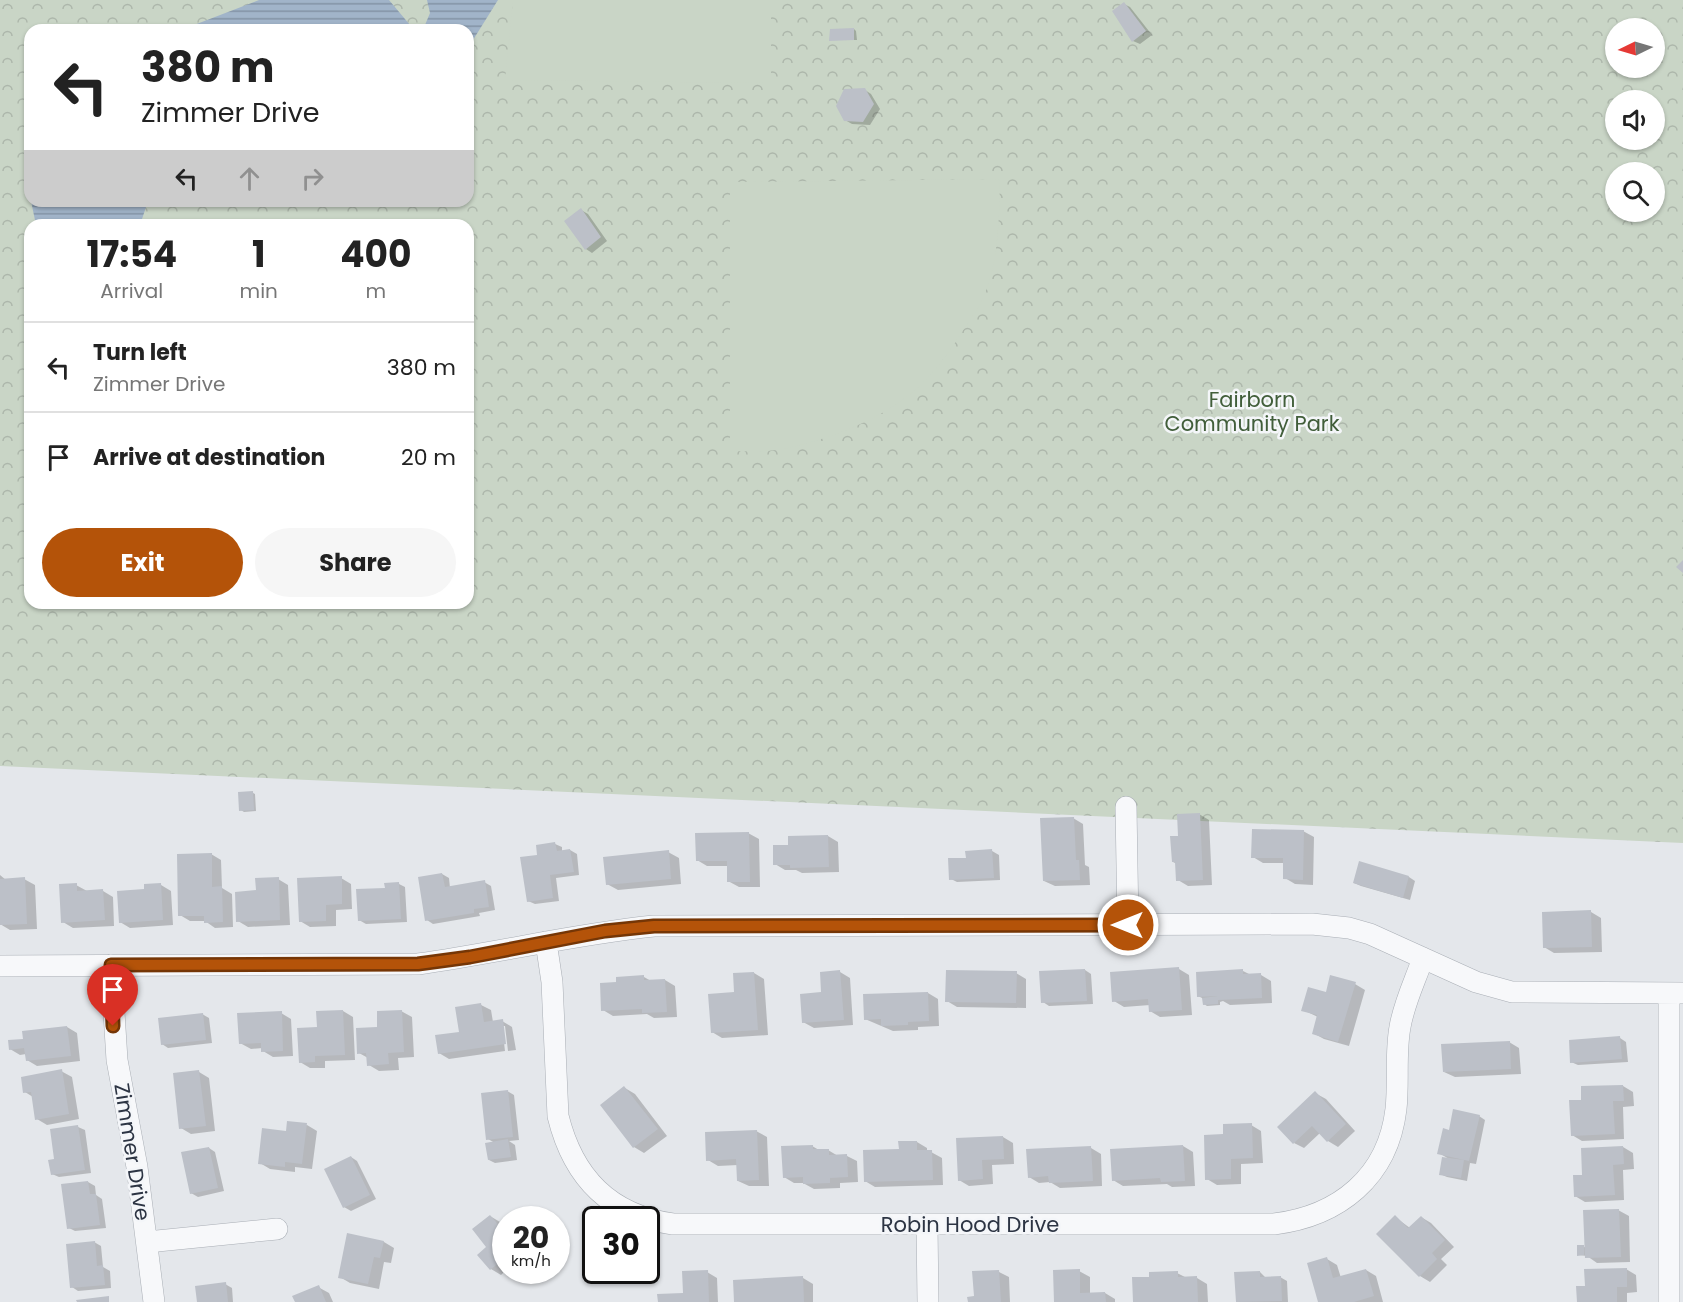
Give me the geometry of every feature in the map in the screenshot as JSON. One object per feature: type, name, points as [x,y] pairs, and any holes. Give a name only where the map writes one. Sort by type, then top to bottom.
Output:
[{"type":"street","points":[[1126,807],[1128,925]]},
{"type":"street","points":[[0,966],[418,964],[470,957],[605,931],[654,926],[1331,925],[1370,934],[1476,982],[1512,992],[1676,993],[1669,1302]]},
{"type":"street","name":"Robin Hood Drive","points":[[546,942],[552,982],[558,1116],[563,1137],[572,1158],[584,1177],[608,1200],[640,1217],[673,1224],[1274,1224],[1319,1214],[1349,1197],[1366,1180],[1379,1161],[1389,1139],[1396,1107],[1396,1057],[1400,1027],[1404,1007],[1424,958]]},
{"type":"street","name":"Zimmer Drive","points":[[111,965],[117,1060],[137,1167],[154,1302]]},
{"type":"street","points":[[927,1225],[928,1302]]},
{"type":"street","points":[[147,1242],[277,1229]]},
{"type":"green space","name":"Fairborn Community Park","points":[[0,0],[1683,0],[1683,843],[0,766]]},
{"type":"green space","points":[[513,0],[771,0],[771,83],[505,80]]},
{"type":"green space","points":[[1000,179],[993,268],[984,296],[948,352],[924,382],[882,413],[837,434],[776,450],[730,451],[730,182]]},
{"type":"water","points":[[259,0],[389,0],[409,24],[197,24]]},
{"type":"water","points":[[427,0],[498,0],[474,38],[474,24],[425,24],[430,13]]},
{"type":"water","points":[[32,207],[146,207],[142,219],[35,219]]},
{"type":"building","points":[[1124,2],[1146,31],[1132,42],[1112,11]]},
{"type":"building","points":[[854,28],[854,40],[829,41],[830,29]]},
{"type":"building","points":[[865,88],[874,104],[863,122],[844,121],[836,106],[844,89]]},
{"type":"building","points":[[581,208],[601,237],[585,250],[564,221]]},
{"type":"building","points":[[1683,560],[1683,573],[1676,567]]},
{"type":"building","points":[[253,791],[254,810],[239,811],[238,792]]},
{"type":"building","points":[[1200,813],[1203,880],[1176,881],[1170,836],[1178,836],[1177,814]]},
{"type":"building","points":[[1074,817],[1076,860],[1079,860],[1080,880],[1043,881],[1040,818]]},
{"type":"building","points":[[1252,829],[1304,830],[1303,880],[1283,879],[1283,858],[1251,858]]},
{"type":"building","points":[[749,832],[750,882],[727,882],[727,861],[696,861],[695,833]]},
{"type":"building","points":[[828,835],[829,867],[790,868],[790,865],[773,865],[773,845],[788,845],[788,836]]},
{"type":"building","points":[[555,842],[557,851],[570,849],[574,872],[550,875],[553,898],[527,902],[520,857],[537,855],[536,845]]},
{"type":"building","points":[[992,849],[994,878],[949,880],[948,858],[966,858],[965,851]]},
{"type":"building","points":[[669,850],[671,879],[606,885],[603,857]]},
{"type":"building","points":[[212,853],[212,887],[222,886],[223,922],[204,923],[204,916],[178,916],[177,854]]},
{"type":"building","points":[[1359,861],[1409,876],[1403,898],[1353,883]]},
{"type":"building","points":[[442,873],[445,887],[485,880],[489,907],[474,909],[474,913],[425,921],[418,877]]},
{"type":"building","points":[[342,876],[342,904],[326,905],[326,921],[299,922],[297,878]]},
{"type":"building","points":[[25,877],[27,924],[0,925],[0,879]]},
{"type":"building","points":[[279,877],[280,920],[236,922],[235,892],[256,890],[255,878]]},
{"type":"building","points":[[399,882],[401,919],[358,921],[356,889],[385,888],[384,883]]},
{"type":"building","points":[[77,883],[77,891],[103,889],[105,920],[61,923],[59,884]]},
{"type":"building","points":[[161,883],[163,920],[119,923],[117,891],[144,889],[144,884]]},
{"type":"building","points":[[1591,910],[1592,947],[1543,948],[1542,912]]},
{"type":"building","points":[[1179,967],[1182,1010],[1149,1012],[1148,999],[1112,1002],[1110,972]]},
{"type":"building","points":[[1085,969],[1087,1001],[1041,1003],[1039,971]]},
{"type":"building","points":[[1243,969],[1243,974],[1261,973],[1262,998],[1218,1000],[1218,1004],[1203,1005],[1202,998],[1218,996],[1197,997],[1196,972]]},
{"type":"building","points":[[840,970],[844,1020],[802,1023],[800,994],[821,992],[820,972]]},
{"type":"building","points":[[946,970],[1017,971],[1016,1003],[945,1002]]},
{"type":"building","points":[[754,972],[758,1030],[711,1033],[708,994],[734,992],[733,973]]},
{"type":"building","points":[[644,975],[644,980],[665,979],[667,1012],[642,1013],[642,1009],[601,1011],[600,983],[616,982],[616,977]]},
{"type":"building","points":[[1330,975],[1356,982],[1338,1042],[1312,1034],[1317,1015],[1301,1011],[1308,987],[1326,992]]},
{"type":"building","points":[[928,992],[929,1021],[908,1022],[908,1025],[881,1026],[881,1019],[864,1020],[863,994]]},
{"type":"building","points":[[481,1003],[484,1022],[503,1019],[506,1044],[438,1054],[435,1035],[459,1032],[455,1007]]},
{"type":"building","points":[[343,1010],[345,1055],[315,1056],[315,1062],[299,1063],[297,1028],[317,1027],[316,1011]]},
{"type":"building","points":[[402,1010],[404,1052],[388,1053],[389,1064],[367,1066],[366,1053],[357,1054],[356,1028],[377,1027],[377,1011]]},
{"type":"building","points":[[282,1011],[283,1051],[261,1052],[261,1043],[239,1044],[237,1013]]},
{"type":"building","points":[[203,1013],[206,1040],[161,1045],[158,1018]]},
{"type":"building","points":[[67,1026],[71,1056],[26,1061],[24,1048],[9,1050],[8,1040],[23,1039],[22,1031]]},
{"type":"building","points":[[1620,1036],[1622,1059],[1570,1063],[1569,1040]]},
{"type":"building","points":[[1510,1041],[1511,1069],[1443,1072],[1441,1044]]},
{"type":"building","points":[[62,1069],[69,1114],[35,1120],[31,1092],[23,1093],[21,1077]]},
{"type":"building","points":[[199,1070],[206,1126],[179,1129],[173,1073]]},
{"type":"building","points":[[1623,1085],[1624,1101],[1613,1101],[1615,1134],[1571,1136],[1569,1100],[1581,1100],[1581,1086]]},
{"type":"building","points":[[624,1086],[658,1129],[633,1148],[600,1105]]},
{"type":"building","points":[[508,1090],[513,1137],[486,1140],[481,1093]]},
{"type":"building","points":[[1315,1091],[1346,1124],[1327,1142],[1312,1126],[1293,1144],[1277,1127]]},
{"type":"building","points":[[1453,1109],[1480,1115],[1469,1161],[1437,1154],[1443,1128],[1449,1130]]},
{"type":"building","points":[[287,1121],[307,1123],[302,1164],[285,1162],[285,1167],[258,1164],[262,1128],[286,1131]]},
{"type":"building","points":[[1252,1123],[1253,1158],[1231,1159],[1231,1179],[1205,1180],[1204,1135],[1223,1134],[1223,1124]]},
{"type":"building","points":[[78,1125],[85,1170],[51,1175],[48,1160],[54,1159],[50,1129]]},
{"type":"building","points":[[757,1130],[759,1180],[737,1181],[736,1159],[706,1161],[705,1132]]},
{"type":"building","points":[[1003,1136],[1004,1159],[982,1160],[983,1179],[958,1181],[956,1138]]},
{"type":"building","points":[[508,1139],[511,1157],[488,1160],[485,1143]]},
{"type":"building","points":[[898,1141],[917,1141],[917,1150],[932,1150],[933,1180],[864,1182],[863,1150],[899,1149]]},
{"type":"building","points":[[813,1145],[813,1149],[829,1149],[829,1155],[847,1154],[848,1177],[830,1178],[830,1183],[803,1184],[803,1177],[783,1178],[781,1146]]},
{"type":"building","points":[[1183,1145],[1185,1181],[1161,1182],[1160,1178],[1112,1181],[1110,1149]]},
{"type":"building","points":[[1091,1146],[1093,1181],[1049,1183],[1048,1176],[1028,1178],[1026,1149]]},
{"type":"building","points":[[1623,1146],[1624,1164],[1613,1165],[1615,1195],[1574,1197],[1573,1175],[1582,1175],[1581,1148]]},
{"type":"building","points":[[209,1147],[218,1188],[190,1194],[181,1152]]},
{"type":"building","points":[[351,1156],[370,1195],[343,1208],[324,1169]]},
{"type":"building","points":[[1442,1157],[1464,1160],[1461,1178],[1439,1175]]},
{"type":"building","points":[[88,1181],[90,1194],[96,1194],[100,1225],[67,1229],[61,1184]]},
{"type":"building","points":[[1619,1209],[1621,1257],[1585,1258],[1583,1210]]},
{"type":"building","points":[[490,1215],[492,1217],[492,1268],[490,1270],[477,1255],[486,1247],[472,1229]]},
{"type":"building","points":[[1395,1215],[1408,1228],[1421,1216],[1445,1240],[1432,1253],[1437,1259],[1419,1277],[1376,1234]]},
{"type":"building","points":[[347,1233],[384,1241],[380,1258],[374,1257],[368,1284],[338,1278]]},
{"type":"building","points":[[95,1241],[97,1266],[103,1265],[105,1285],[70,1288],[66,1244]]},
{"type":"building","points":[[1577,1245],[1584,1245],[1584,1255],[1577,1256]]},
{"type":"building","points":[[1327,1257],[1333,1278],[1366,1269],[1374,1296],[1354,1302],[1318,1302],[1307,1263]]},
{"type":"building","points":[[1627,1268],[1627,1287],[1617,1287],[1617,1302],[1577,1302],[1576,1286],[1585,1286],[1584,1269]]},
{"type":"building","points":[[1080,1269],[1080,1293],[1105,1292],[1106,1302],[1054,1302],[1053,1270]]},
{"type":"building","points":[[708,1270],[709,1302],[658,1302],[657,1294],[683,1293],[682,1271]]},
{"type":"building","points":[[999,1270],[1001,1302],[968,1302],[967,1297],[974,1296],[972,1271]]},
{"type":"building","points":[[1178,1271],[1178,1277],[1197,1276],[1198,1302],[1133,1302],[1132,1277],[1149,1277],[1149,1272]]},
{"type":"building","points":[[1260,1271],[1260,1277],[1281,1276],[1282,1301],[1236,1302],[1234,1272]]},
{"type":"building","points":[[803,1276],[804,1302],[734,1302],[733,1280]]},
{"type":"building","points":[[226,1282],[228,1302],[197,1302],[195,1286]]},
{"type":"building","points":[[319,1285],[326,1302],[295,1302],[292,1296]]},
{"type":"building","points":[[109,1296],[109,1302],[77,1302],[76,1300]]},
{"type":"route","points":[[113,1026],[111,965],[418,964],[470,957],[605,931],[654,926],[1128,925]]}]
